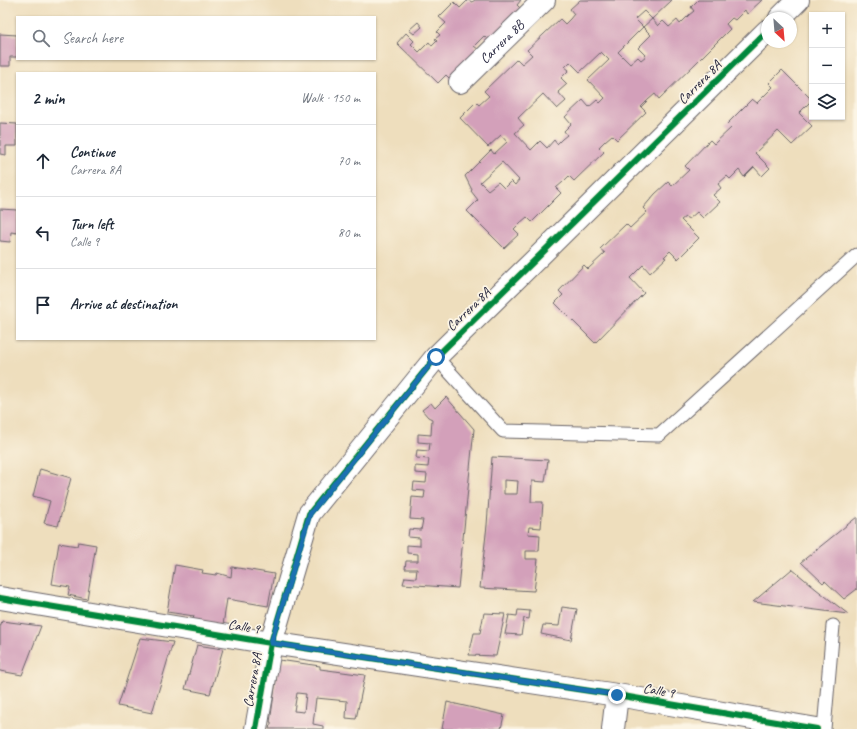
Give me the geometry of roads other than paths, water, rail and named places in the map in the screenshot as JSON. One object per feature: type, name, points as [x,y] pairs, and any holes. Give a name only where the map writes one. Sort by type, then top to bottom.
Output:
[{"type":"street","name":"Carrera 8B","points":[[460,82],[544,0]]},
{"type":"street","points":[[786,12],[798,0]]},
{"type":"street","name":"Carrera 8A","points":[[256,729],[271,643],[310,514],[436,357],[761,37]]},
{"type":"street","name":"Calle 9","points":[[0,598],[271,643],[617,695],[817,729]]},
{"type":"street","points":[[613,729],[617,695]]},
{"type":"lane","points":[[436,357],[503,431],[659,435],[857,255]]},
{"type":"lane","points":[[824,729],[833,626]]}]
